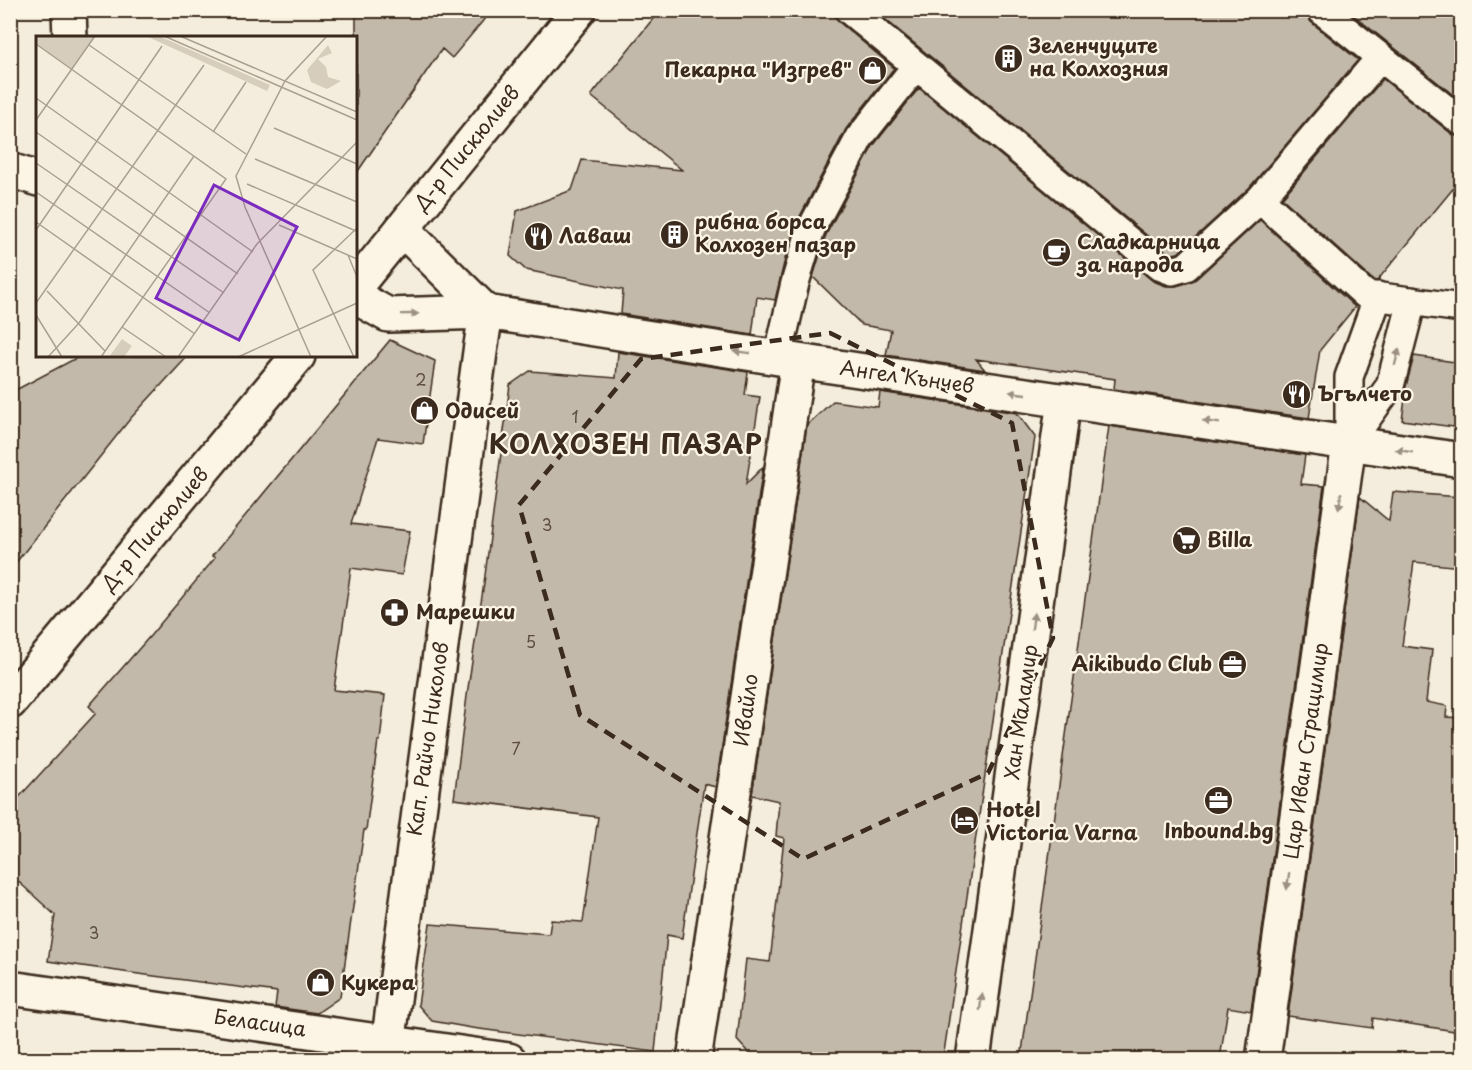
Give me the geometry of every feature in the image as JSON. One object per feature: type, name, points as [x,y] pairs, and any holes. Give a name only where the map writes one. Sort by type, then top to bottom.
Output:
[{"type":"street","points":[[69,10],[70,36]]},
{"type":"street","name":"Д-р Пискюлиев","points":[[357,285],[579,10]]},
{"type":"street","points":[[10,170],[36,178]]},
{"type":"street","points":[[402,230],[486,312]]},
{"type":"street","name":"Ангел Кънчев","points":[[357,298],[388,315],[486,312],[1461,460]]},
{"type":"street","name":"Кап. Райчо Николов","points":[[387,1051],[486,312]]},
{"type":"street","name":"Д-р Пискюлиев","points":[[10,702],[297,357]]},
{"type":"street","name":"Ивайло","points":[[694,1059],[788,359]]},
{"type":"street","name":"Хан Маламир","points":[[973,1059],[1064,400]]},
{"type":"street","name":"Цар Иван Страцимир","points":[[1263,1059],[1348,443]]},
{"type":"street","name":"Беласица","points":[[10,988],[387,1051],[509,1059]]},
{"type":"lane","points":[[849,10],[1159,266],[1172,271],[1186,267],[1260,199],[1380,58]]},
{"type":"lane","points":[[1321,10],[1461,122]]},
{"type":"lane","points":[[788,359],[795,283],[812,229],[860,137],[916,66]]},
{"type":"lane","points":[[1260,199],[1366,295],[1454,307]]},
{"type":"lane","points":[[1348,443],[1349,377],[1378,296]]},
{"type":"lane","points":[[1348,443],[1390,386],[1412,302]]},
{"type":"highlighted area","points":[[830,333],[1012,423],[1053,638],[988,773],[803,859],[580,715],[519,505],[641,359]]},
{"type":"building","points":[[356,10],[492,10],[452,58],[442,49],[357,173]]},
{"type":"building","points":[[660,10],[834,10],[839,22],[894,68],[846,129],[797,222],[775,300],[757,297],[752,335],[621,314],[623,290],[526,270],[510,256],[517,211],[572,190],[582,160],[682,170],[591,96]]},
{"type":"building","points":[[874,10],[1306,10],[1311,22],[1358,60],[1249,188],[1178,253],[1173,254],[1167,252]]},
{"type":"building","points":[[1347,10],[1461,10],[1461,101]]},
{"type":"building","points":[[1383,79],[1452,134],[1461,137],[1461,179],[1377,281],[1373,280],[1282,198]]},
{"type":"building","points":[[919,88],[1153,281],[1166,286],[1176,286],[1196,279],[1260,220],[1355,307],[1320,350],[1309,418],[1114,389],[1115,379],[976,359],[985,370],[886,355],[891,330],[862,325],[813,277],[826,235],[873,146]]},
{"type":"building","points":[[390,340],[435,361],[423,444],[378,438],[351,524],[410,531],[402,575],[351,568],[334,690],[385,695],[380,741],[378,741],[366,830],[364,830],[340,997],[317,1013],[275,1007],[277,992],[48,961],[55,915],[10,874],[10,807],[96,713],[89,706],[215,558],[212,556]]},
{"type":"building","points":[[618,352],[748,372],[745,395],[760,397],[746,484],[763,467],[716,787],[704,784],[682,938],[667,935],[655,1052],[432,1021],[418,1005],[430,924],[549,934],[551,920],[583,922],[598,817],[454,799],[510,385],[530,371],[616,378]]},
{"type":"building","points":[[1414,356],[1461,363],[1461,428],[1402,420],[1405,399],[1401,398]]},
{"type":"building","points":[[78,357],[187,357],[130,419],[10,570],[10,393]]},
{"type":"building","points":[[880,392],[1017,413],[1035,437],[943,1059],[754,1059],[737,1040],[746,959],[770,962],[784,838],[776,836],[779,801],[752,795],[807,425],[833,401],[878,407]]},
{"type":"building","points":[[1109,426],[1305,455],[1301,484],[1324,486],[1251,1011],[1228,1007],[1220,1059],[1021,1059]]},
{"type":"building","points":[[1393,492],[1461,497],[1461,567],[1414,562],[1402,646],[1432,650],[1426,702],[1447,706],[1446,717],[1461,718],[1461,1032],[1373,1018],[1372,1028],[1288,1016],[1360,497],[1389,521]]},
{"type":"place","name":"Зеленчуците на Колхозния","points":[[1008,58]]},
{"type":"place","name":"Пекарна \"Изгрев\"","points":[[873,70]]},
{"type":"place","name":"рибна борса Колхозен пазар","points":[[674,234]]},
{"type":"place","name":"Лаваш","points":[[538,236]]},
{"type":"place","name":"Сладкарница за народа","points":[[1056,253]]},
{"type":"place","name":"Ъгълчето","points":[[1297,394]]},
{"type":"place","name":"Одисей","points":[[424,411]]},
{"type":"place","name":"Billa","points":[[1186,540]]},
{"type":"place","name":"Марешки","points":[[395,612]]},
{"type":"place","name":"Aikibudo Club","points":[[1233,664]]},
{"type":"place","name":"Inbound.bg","points":[[1219,800]]},
{"type":"place","name":"Hotel Victoria Varna","points":[[965,821]]},
{"type":"place","name":"Кукера","points":[[320,983]]},
{"type":"district","name":"КОЛХОЗЕН ПАЗАР","points":[[626,445]]}]
